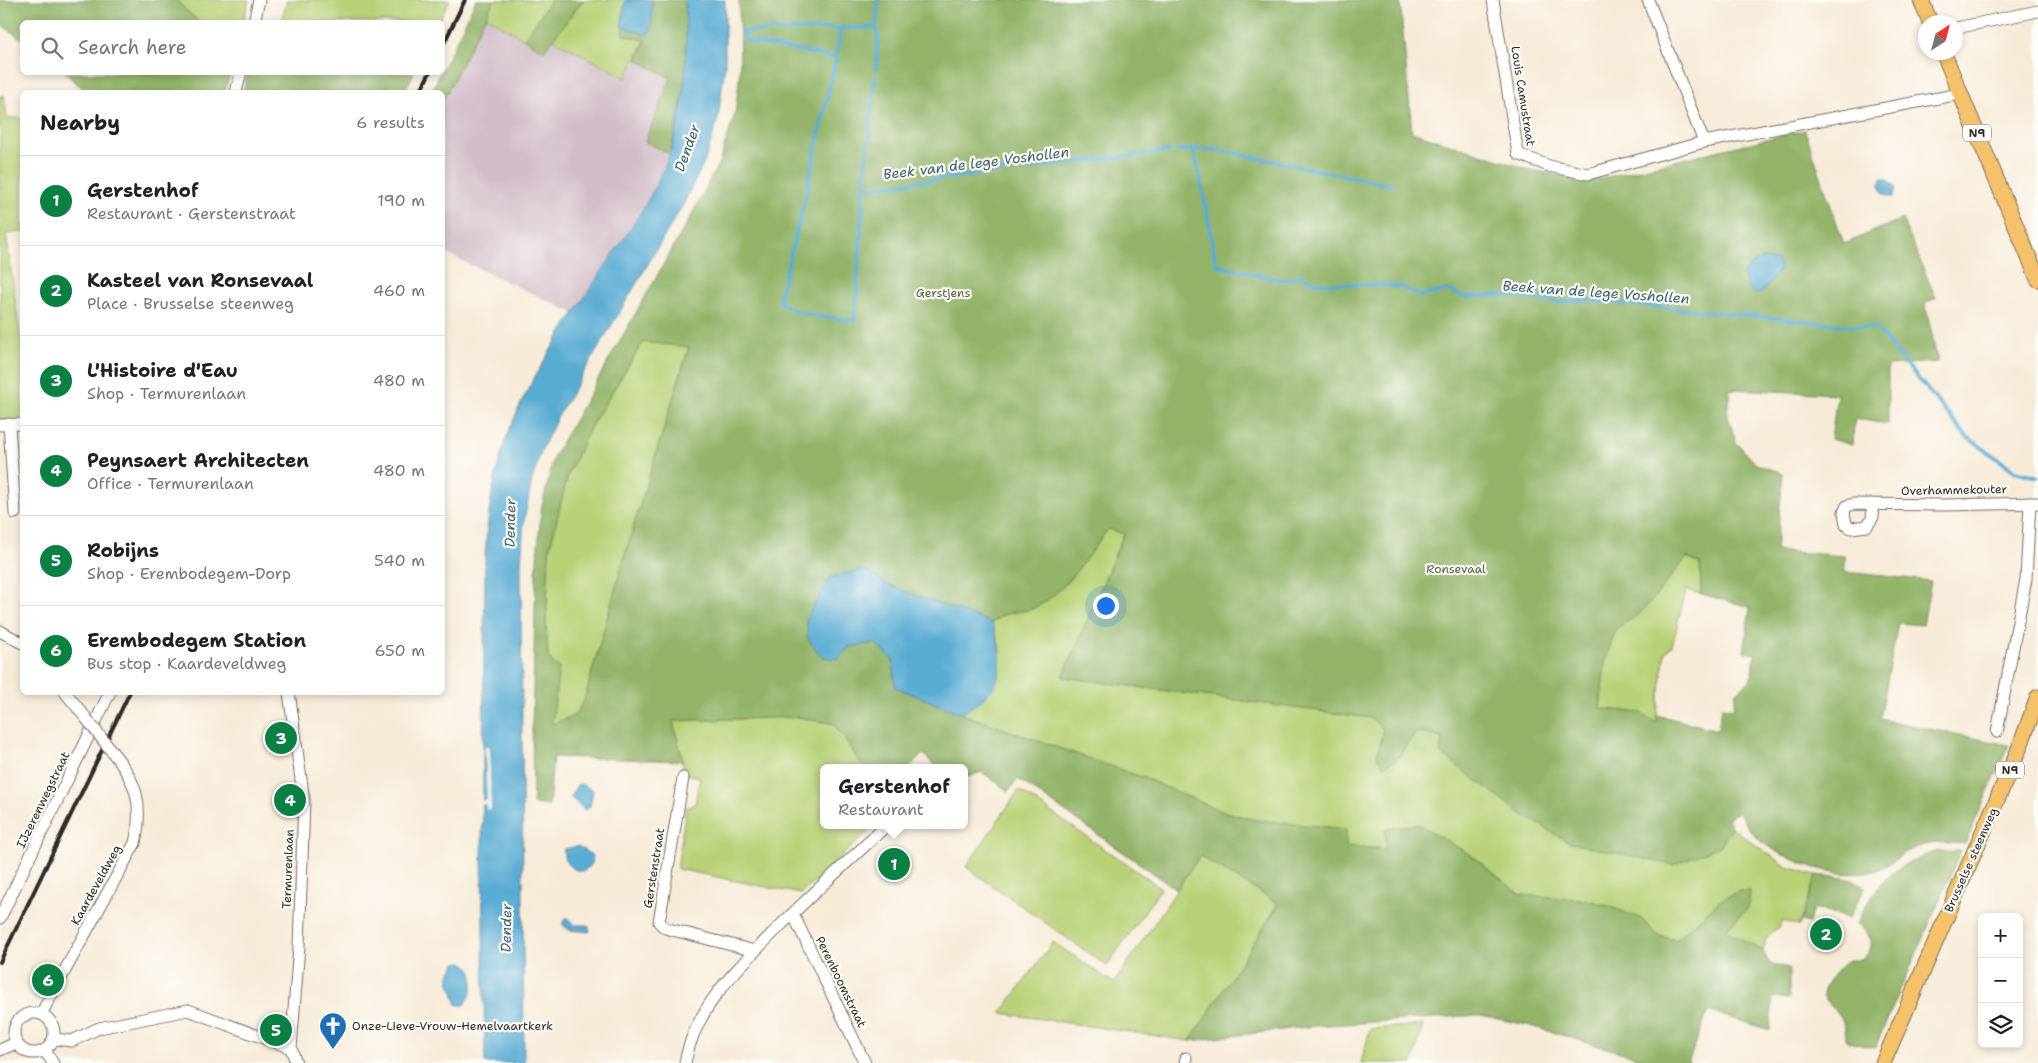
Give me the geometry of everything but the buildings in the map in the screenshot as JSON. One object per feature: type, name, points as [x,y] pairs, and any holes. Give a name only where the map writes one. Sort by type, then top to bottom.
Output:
[{"type":"main road","points":[[1921,0],[1927,15]]},
{"type":"main road","name":"N9","points":[[1946,60],[2038,279]]},
{"type":"main road","name":"Brusselse steenweg","points":[[1883,1063],[2019,749],[2038,697]]},
{"type":"street","points":[[254,20],[259,0]]},
{"type":"street","name":"Louis Camustraat","points":[[1493,0],[1518,154],[1549,166],[1588,174],[1704,142],[1960,94]]},
{"type":"street","points":[[1648,0],[1704,142]]},
{"type":"street","points":[[1963,27],[2038,11]]},
{"type":"street","points":[[236,90],[240,75]]},
{"type":"street","points":[[15,513],[5,424],[20,424]]},
{"type":"street","points":[[1997,732],[2026,579],[2034,503]]},
{"type":"street","name":"Overhammekouter","points":[[1871,504],[2034,503]]},
{"type":"street","points":[[0,631],[20,643]]},
{"type":"street","name":"Kaardeveldweg","points":[[41,1014],[135,843],[139,814],[136,791],[125,767],[67,695]]},
{"type":"street","name":"IJzerenwegstraat","points":[[0,918],[109,695]]},
{"type":"street","name":"Termurenlaan","points":[[289,695],[304,801],[299,946],[291,1048]]},
{"type":"street","name":"Gerstenstraat","points":[[683,778],[659,922],[665,928],[755,951]]},
{"type":"street","points":[[685,1063],[700,1023],[711,1001],[755,951],[883,829]]},
{"type":"street","name":"Perenboomstraat","points":[[793,914],[864,1063]]},
{"type":"street","points":[[54,1039],[72,1041],[99,1028],[188,1010],[291,1048],[296,1063]]},
{"type":"street","points":[[28,1014],[41,1014],[53,1024],[54,1039],[45,1051],[35,1054],[28,1053],[16,1043],[14,1036],[17,1023],[28,1014]]},
{"type":"street","points":[[0,1050],[16,1043]]},
{"type":"street","points":[[45,1051],[53,1063]]},
{"type":"shaded area","points":[[486,16],[544,51],[553,39],[626,78],[637,60],[671,78],[645,142],[670,154],[654,191],[574,313],[445,253],[445,100]]},
{"type":"green space","points":[[0,0],[175,0],[197,20],[20,20],[20,38],[0,24]]},
{"type":"green space","points":[[175,0],[249,0],[244,20],[197,20]]},
{"type":"green space","points":[[287,0],[450,0],[439,20],[282,20]]},
{"type":"green space","points":[[476,0],[494,0],[445,97],[445,90],[432,90],[439,75],[445,75],[445,63]]},
{"type":"green space","points":[[494,0],[551,0],[524,39],[486,16]]},
{"type":"green space","points":[[551,0],[583,0],[544,51],[524,39]]},
{"type":"green space","points":[[583,0],[627,0],[646,39],[626,78],[553,39]]},
{"type":"green space","points":[[627,0],[685,0],[688,57],[683,96],[670,154],[645,142],[671,78],[637,60],[646,40],[623,35]]},
{"type":"green space","points":[[739,0],[1400,0],[1412,132],[1527,169],[1590,181],[1805,130],[1844,244],[1902,219],[1936,298],[1925,303],[1938,362],[1888,365],[1888,424],[1855,419],[1852,445],[1831,439],[1837,394],[1730,389],[1727,413],[1736,442],[1756,464],[1783,473],[1776,551],[1845,556],[1845,572],[1931,581],[1923,625],[1898,623],[1880,719],[2009,745],[1965,844],[1941,843],[1919,847],[1903,854],[1880,869],[1866,873],[1833,872],[1798,862],[1768,846],[1753,834],[1739,812],[1727,818],[1732,828],[1720,846],[1673,865],[1570,843],[1517,811],[1440,753],[1442,738],[1416,732],[1397,759],[1384,766],[1377,757],[1383,729],[1371,718],[1063,677],[1124,534],[1108,529],[1077,571],[1049,599],[1032,609],[1003,615],[992,623],[888,585],[864,569],[838,659],[849,647],[875,643],[893,660],[895,687],[962,714],[1147,779],[1221,811],[1256,820],[1346,829],[1346,846],[1386,849],[1385,829],[1418,824],[1472,856],[1521,895],[1589,900],[1639,917],[1659,936],[1676,940],[1721,900],[1738,891],[1750,891],[1748,908],[1725,930],[1763,951],[1769,963],[1789,968],[1789,999],[1773,997],[1770,1030],[1708,1011],[1688,1063],[1657,1063],[1531,1026],[1480,1015],[1315,1026],[1190,1041],[1279,904],[1200,856],[1176,889],[1018,779],[1008,791],[982,772],[968,777],[968,764],[934,764],[923,754],[913,764],[861,764],[834,724],[797,717],[673,721],[683,761],[553,757],[549,806],[533,804],[532,729],[536,572],[541,510],[554,456],[690,218],[719,163],[735,114],[740,73]],"holes":[[[643,342],[689,347],[624,558],[584,701],[575,715],[552,724],[559,668],[548,657],[546,625],[549,551],[568,474],[591,426]],[[1687,557],[1700,564],[1701,594],[1750,607],[1744,652],[1756,654],[1750,681],[1736,693],[1733,709],[1722,707],[1718,730],[1657,715],[1656,723],[1642,713],[1600,708],[1605,661],[1616,629],[1639,614],[1649,604]]]},
{"type":"green space","points":[[67,75],[229,75],[226,90],[85,90]]},
{"type":"green space","points":[[247,75],[413,75],[405,90],[244,90]]},
{"type":"green space","points":[[4,95],[7,118],[20,118],[20,232],[6,234],[20,335],[20,419],[0,420],[0,96]]},
{"type":"green space","points":[[643,342],[689,346],[624,558],[584,701],[575,715],[552,725],[546,625],[549,551],[568,474],[591,426]]},
{"type":"green space","points":[[1108,528],[1124,533],[1063,677],[1371,718],[1383,729],[1377,757],[1397,759],[1416,732],[1443,738],[1720,846],[1732,828],[1787,867],[1816,875],[1799,926],[1782,921],[1779,928],[1768,937],[1763,951],[1725,930],[1748,908],[1750,891],[1721,900],[1676,940],[1659,936],[1639,917],[1589,900],[1521,895],[1472,856],[1418,824],[1386,849],[1345,846],[1346,829],[1256,820],[1221,811],[1147,779],[962,714],[990,691],[1001,651],[992,623],[1003,615],[1032,609],[1049,599],[1077,571]]},
{"type":"green space","points":[[1686,557],[1700,564],[1701,594],[1686,590],[1672,646],[1665,652],[1656,723],[1600,709],[1605,662],[1616,629],[1639,614],[1649,604]]},
{"type":"green space","points":[[797,717],[834,724],[861,764],[820,764],[820,829],[871,829],[801,894],[677,869],[686,808],[695,804],[700,777],[685,774],[684,772],[673,721]]},
{"type":"green space","points":[[1019,790],[1161,888],[1107,966],[966,867]]},
{"type":"green space","points":[[1939,851],[1961,851],[1875,1048],[1848,1042],[1844,1025],[1839,1015],[1824,995],[1825,987],[1832,976],[1848,960],[1861,960],[1869,951],[1871,946],[1870,936],[1857,924],[1871,897],[1880,886],[1899,868],[1911,861]]},
{"type":"green space","points":[[1200,856],[1279,903],[1190,1041],[1001,1013],[1053,942],[1114,983]]},
{"type":"green space","points":[[1816,875],[1849,879],[1861,884],[1865,888],[1849,918],[1813,908],[1809,923],[1801,921]]},
{"type":"green space","points":[[1423,1025],[1413,1063],[1361,1063],[1370,1029]]},
{"type":"water","points":[[625,0],[652,0],[652,24],[649,34],[646,35],[621,26]]},
{"type":"water","name":"Dender","points":[[685,0],[725,0],[725,65],[718,119],[705,161],[684,203],[558,416],[542,449],[532,480],[524,521],[521,565],[524,1063],[485,1063],[482,859],[485,557],[493,487],[512,423],[534,378],[561,333],[640,214],[664,169],[676,134],[683,96],[686,58]]},
{"type":"water","points":[[1882,178],[1888,179],[1896,188],[1893,197],[1884,194],[1880,188]]},
{"type":"water","points":[[1763,259],[1778,261],[1781,269],[1762,292],[1755,294],[1748,288],[1743,274],[1754,262]]},
{"type":"water","points":[[864,569],[888,585],[992,623],[999,649],[1000,667],[995,684],[987,695],[962,714],[895,687],[893,660],[875,643],[849,647],[838,659],[822,657],[808,639],[806,619],[830,578]]},
{"type":"water","points":[[581,784],[593,790],[590,807],[585,810],[570,797],[577,785]]},
{"type":"water","points":[[578,846],[593,856],[592,864],[584,871],[571,867],[564,858],[564,849]]},
{"type":"water","points":[[566,917],[575,925],[588,925],[589,932],[569,930],[562,924]]},
{"type":"water","points":[[462,962],[471,970],[473,982],[467,1001],[464,1005],[457,1005],[448,977],[456,963]]},
{"type":"pier","points":[[485,746],[489,746],[491,809],[486,809],[486,804],[481,804],[481,801],[487,800]]},
{"type":"waterway","points":[[876,27],[878,0]]},
{"type":"waterway","points":[[744,32],[745,39],[751,42],[836,58],[841,27]]},
{"type":"waterway","name":"Beek van de lege Voshollen","points":[[741,32],[876,27],[878,38],[876,69]]},
{"type":"waterway","points":[[836,58],[806,194],[779,300],[793,310],[855,321],[864,185]]},
{"type":"waterway","name":"Beek van de lege Voshollen","points":[[875,77],[864,185],[874,187],[1169,151]]},
{"type":"waterway","name":"Beek van de lege Voshollen","points":[[1192,148],[1199,171],[1216,263],[1220,266],[1280,280],[1302,276],[1318,283],[1398,286],[1421,296],[1448,290],[1465,297],[1502,295],[1561,302],[1586,300],[1876,328],[1967,437],[2015,471],[2038,477]]},
{"type":"waterway","name":"Beek van de lege Voshollen","points":[[1177,150],[1214,149],[1391,185]]},
{"type":"railway","points":[[445,41],[465,0]]},
{"type":"railway","points":[[421,90],[428,75]]},
{"type":"railway","points":[[0,962],[129,695]]},
{"type":"place","name":"L'Histoire d'Eau","points":[[281,738]]},
{"type":"place","name":"Peynsaert Architecten","points":[[290,800]]},
{"type":"place","name":"Gerstenhof","points":[[894,864]]},
{"type":"place","name":"Kasteel van Ronsevaal","points":[[1826,934]]},
{"type":"place","name":"Erembodegem Station","points":[[48,980]]},
{"type":"place","name":"Robijns","points":[[276,1030]]},
{"type":"place","name":"Onze-Lieve-Vrouw-Hemelvaartkerk","points":[[333,1050]]},
{"type":"park label","name":"Gerstjens","points":[[943,293]]},
{"type":"park label","name":"Ronsevaal","points":[[1456,569]]}]
